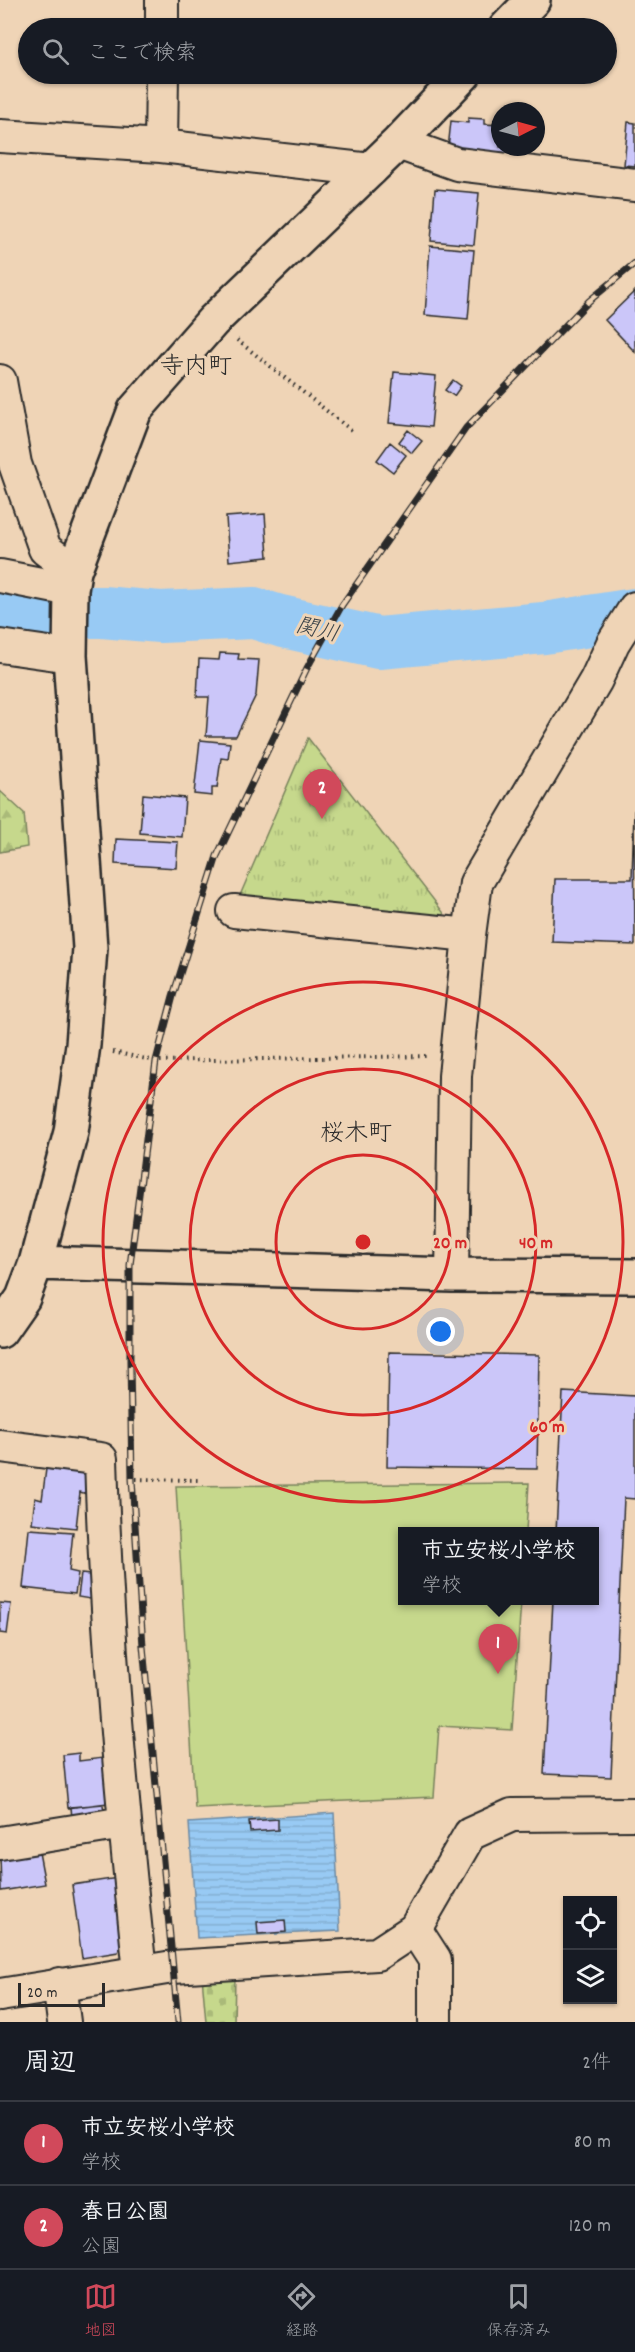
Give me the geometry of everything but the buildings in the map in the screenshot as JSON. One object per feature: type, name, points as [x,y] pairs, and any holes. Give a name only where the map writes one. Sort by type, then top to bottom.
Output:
[{"type":"street","points":[[162,0],[162,18]]},
{"type":"street","points":[[516,18],[533,0]]},
{"type":"street","points":[[161,146],[162,84]]},
{"type":"street","points":[[0,1331],[23,1298],[36,1263],[71,1132],[83,1045],[90,948],[69,656],[72,581],[135,410],[213,321],[371,170],[454,84]]},
{"type":"street","points":[[0,136],[161,146],[371,170]]},
{"type":"street","points":[[398,143],[457,164],[635,184]]},
{"type":"street","points":[[0,381],[15,464],[45,549],[72,581]]},
{"type":"street","points":[[0,576],[72,581]]},
{"type":"street","points":[[452,1275],[455,1076],[476,883],[596,680],[624,647],[635,608]]},
{"type":"street","points":[[0,646],[69,656]]},
{"type":"street","points":[[234,911],[469,934]]},
{"type":"street","points":[[36,1263],[452,1275],[635,1276]]},
{"type":"street","points":[[0,1446],[101,1459],[104,1550],[124,1823],[140,1972]]},
{"type":"street","points":[[0,1995],[173,1966],[377,1954],[415,1929],[470,1834],[512,1815],[635,1814]]},
{"type":"street","points":[[0,1843],[124,1823]]},
{"type":"street","points":[[415,1929],[435,1960],[435,2022]]},
{"type":"street","points":[[59,1984],[64,2022]]},
{"type":"path","points":[[213,321],[351,430]]},
{"type":"path","points":[[83,1045],[156,1061],[458,1055]]},
{"type":"path","points":[[102,1478],[200,1480]]},
{"type":"green space","points":[[308,738],[443,912],[446,921],[238,900]]},
{"type":"green space","points":[[0,791],[24,813],[27,847],[0,852]]},
{"type":"green space","points":[[529,1483],[526,1527],[398,1527],[398,1605],[521,1605],[512,1730],[439,1726],[434,1797],[195,1808],[176,1486]]},
{"type":"green space","points":[[202,1976],[235,1977],[234,2022],[206,2022]]},
{"type":"water","points":[[334,1813],[340,1931],[197,1938],[189,1823]]},
{"type":"waterway","name":"関川","points":[[0,608],[26,612],[102,612],[160,617],[254,613],[379,643],[544,628],[635,614]]},
{"type":"railway","points":[[178,2022],[143,1646],[132,1479],[130,1265],[156,1061],[173,996],[217,856],[307,668],[342,605],[466,428],[589,301],[635,263]]},
{"type":"place","name":"春日公園","points":[[322,819]]},
{"type":"place","name":"市立安桜小学校","points":[[498,1674]]},
{"type":"district","name":"寺内町","points":[[196,365]]},
{"type":"district","name":"桜木町","points":[[356,1132]]}]
